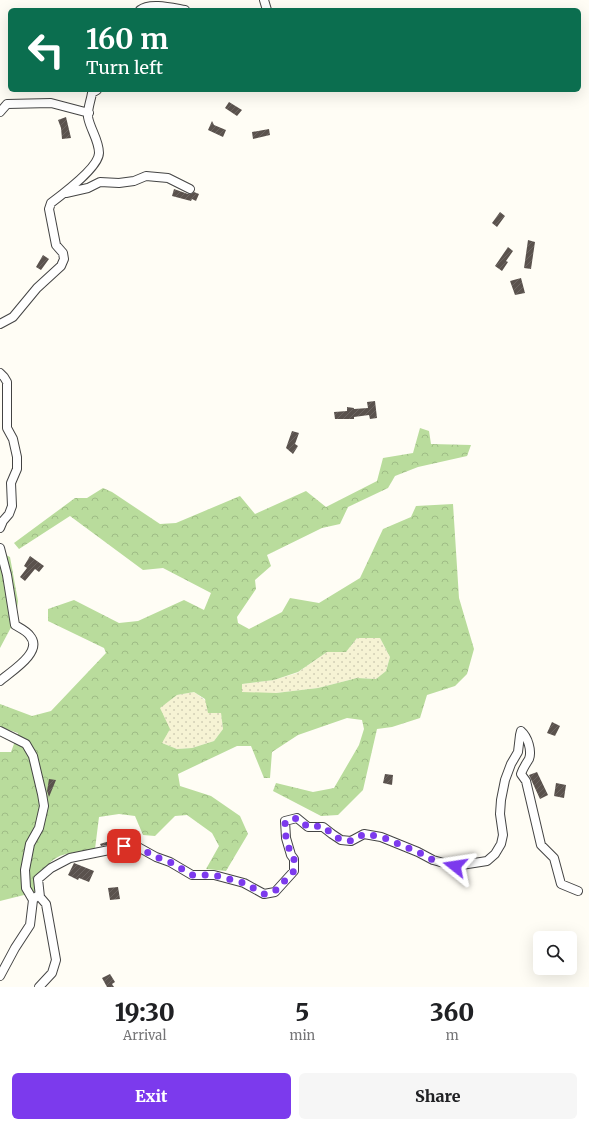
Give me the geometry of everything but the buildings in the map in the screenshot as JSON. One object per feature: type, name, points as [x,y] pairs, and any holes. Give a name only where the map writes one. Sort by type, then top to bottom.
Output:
[{"type":"street","points":[[142,8],[150,6],[174,8]]},
{"type":"street","points":[[0,324],[13,316],[37,288],[61,266],[64,259],[63,253],[56,245],[49,209],[51,203],[82,178],[97,160],[99,153],[97,142],[88,117],[92,93],[94,92]]},
{"type":"street","points":[[0,112],[7,104],[51,103],[89,113]]},
{"type":"street","points":[[63,194],[88,188],[100,182],[134,181],[146,176],[168,178],[190,189]]},
{"type":"street","points":[[0,373],[6,382],[8,428],[13,439],[17,457],[17,469],[11,483],[12,506],[0,528]]},
{"type":"street","points":[[0,548],[7,575],[15,625],[31,636],[33,643],[31,652],[22,664],[0,681]]},
{"type":"street","points":[[0,731],[26,744],[33,756],[44,806],[39,828],[30,844],[25,870],[26,888],[37,899],[46,904],[56,960],[52,973],[39,987]]},
{"type":"street","points":[[0,976],[15,948],[30,925],[37,899],[38,879],[51,868],[70,858],[124,846],[138,847],[156,857],[170,862],[192,875],[214,875],[237,881],[244,883],[264,894],[274,892],[294,871],[294,859],[291,855],[286,838],[285,822],[297,818],[308,827],[323,826],[341,840],[352,841],[364,834],[382,837],[433,860],[455,866],[487,861],[495,854],[501,844],[503,835],[500,814],[501,800],[505,780],[511,764],[518,752],[520,735],[522,731],[526,735],[529,743],[529,758],[524,766],[522,774],[526,781],[541,845],[554,858],[561,884],[578,891]]},
{"type":"shaded area","points":[[357,638],[380,638],[390,657],[386,671],[376,679],[357,678],[318,688],[276,693],[242,693],[242,684],[274,680],[297,673],[327,652],[346,652]]},
{"type":"shaded area","points":[[194,692],[221,712],[223,729],[214,741],[192,748],[177,749],[162,743],[159,708],[177,695]]},
{"type":"green space","points":[[420,428],[429,431],[431,444],[471,445],[467,456],[418,467],[395,476],[388,488],[348,507],[340,524],[322,528],[267,555],[271,566],[255,580],[256,589],[237,617],[238,623],[249,629],[282,612],[290,598],[319,603],[360,578],[383,529],[411,517],[416,506],[453,504],[459,598],[474,649],[467,674],[455,686],[427,695],[420,718],[392,727],[377,729],[363,790],[338,815],[321,816],[273,791],[276,783],[313,792],[334,788],[359,745],[364,729],[362,720],[347,718],[298,735],[272,752],[270,778],[264,778],[251,746],[237,746],[178,774],[180,786],[211,796],[240,816],[248,834],[226,871],[206,869],[219,846],[212,833],[187,815],[175,816],[155,836],[143,835],[135,816],[119,814],[99,817],[95,849],[70,853],[58,857],[42,872],[36,887],[36,892],[0,901],[0,752],[11,752],[18,733],[0,727],[0,704],[32,716],[51,711],[106,653],[104,648],[48,621],[48,609],[74,600],[119,623],[138,621],[184,600],[204,610],[211,593],[163,568],[143,570],[70,516],[19,549],[14,543],[75,498],[87,498],[103,488],[112,492],[160,524],[176,523],[240,496],[255,514],[306,491],[326,507],[377,481],[383,458],[413,453]],"holes":[[[357,638],[380,638],[390,657],[386,671],[376,679],[357,678],[318,688],[276,693],[242,692],[242,684],[274,680],[298,672],[327,652],[346,652]],[[194,692],[205,699],[208,713],[221,713],[223,729],[214,741],[192,748],[177,749],[162,743],[170,729],[160,708],[177,695]]]},
{"type":"green space","points":[[0,552],[10,557],[18,601],[16,618],[0,648]]},
{"type":"route","points":[[124,846],[138,847],[156,857],[170,862],[192,875],[214,875],[244,883],[264,894],[274,892],[294,871],[294,859],[291,855],[286,838],[285,822],[297,818],[308,827],[323,826],[341,840],[352,841],[364,834],[382,837],[433,860],[455,866]]}]
